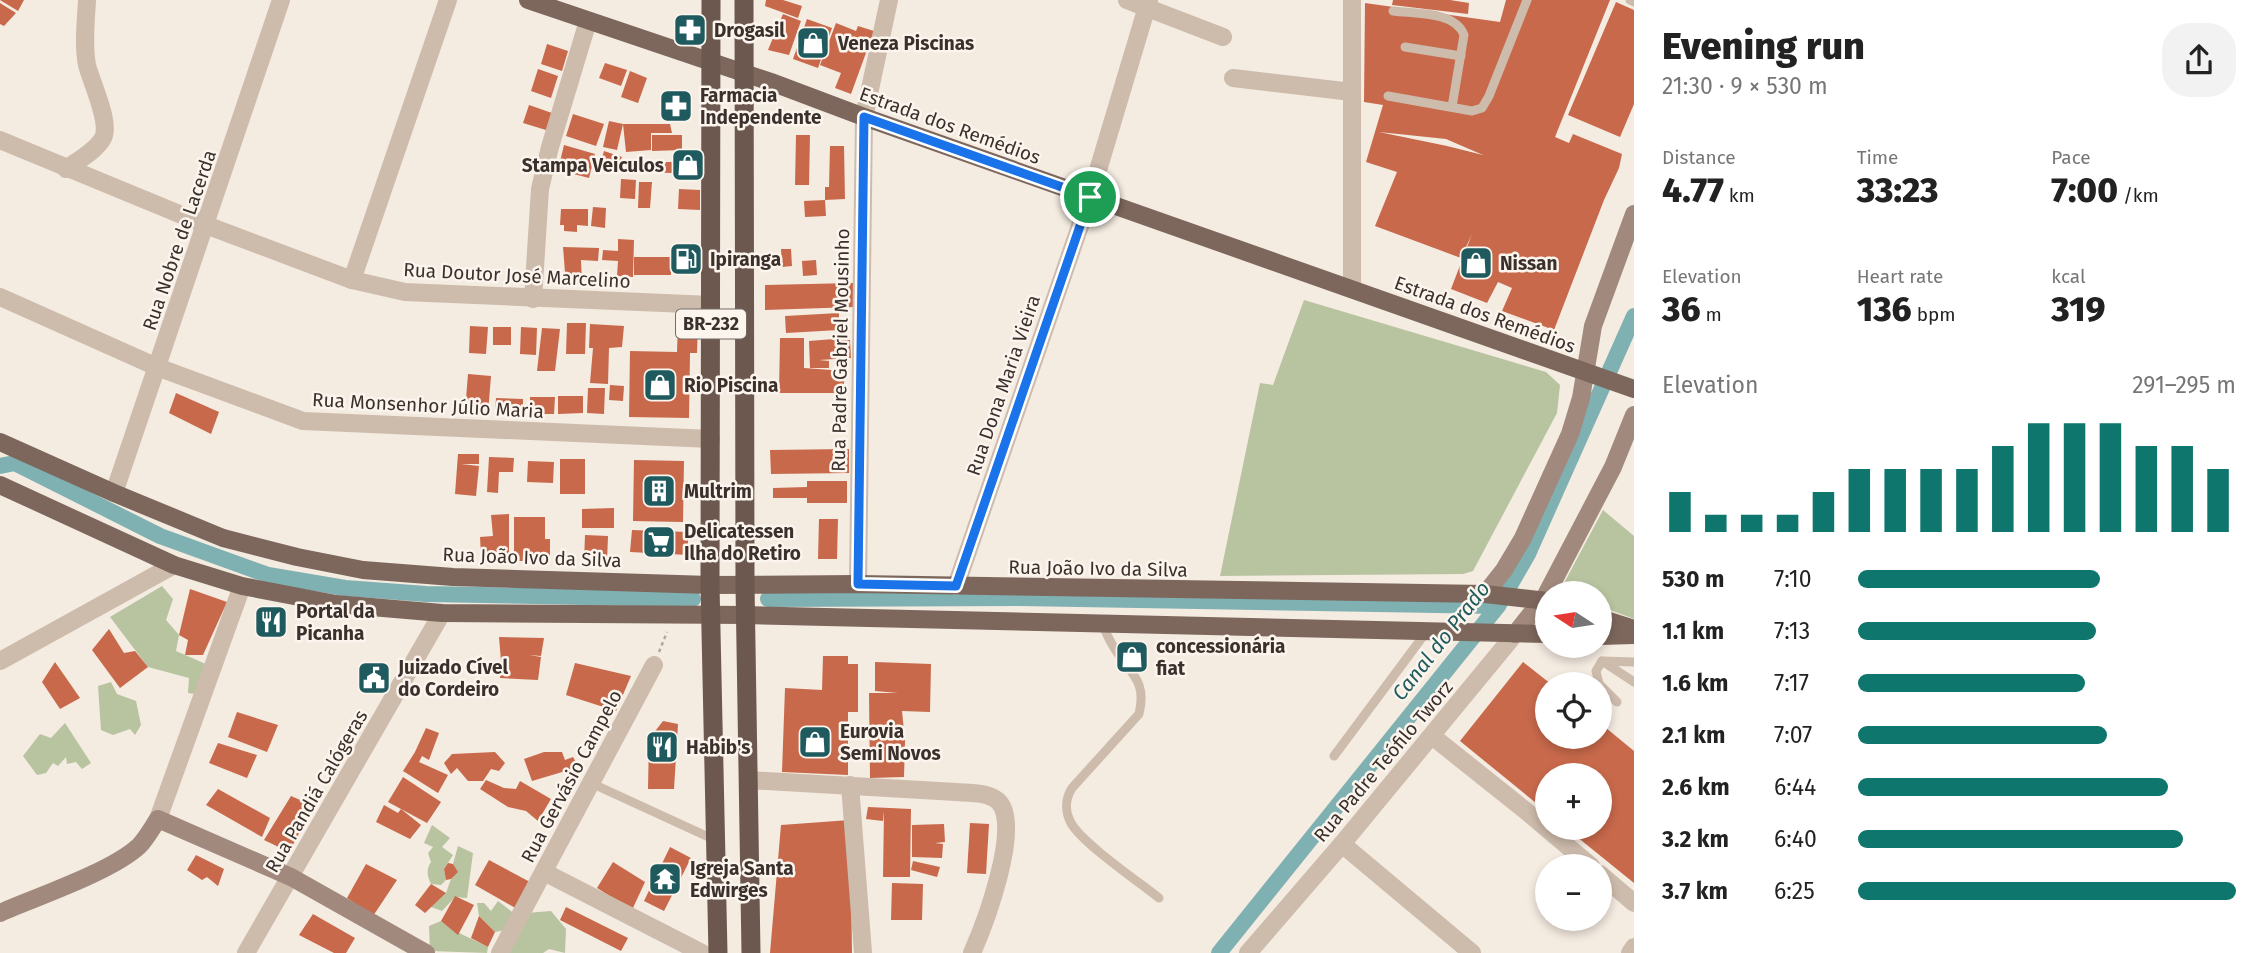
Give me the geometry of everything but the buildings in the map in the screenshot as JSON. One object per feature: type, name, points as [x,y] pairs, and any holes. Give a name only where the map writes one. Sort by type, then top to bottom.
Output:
[{"type":"highway","name":"BR-232","points":[[711,0],[710,585],[718,953]]},
{"type":"highway","name":"BR-232","points":[[744,0],[745,615],[751,953]]},
{"type":"main road","name":"Estrada dos Remédios","points":[[528,0],[746,74],[1632,389]]},
{"type":"main road","points":[[1491,595],[1523,538],[1570,434],[1592,374],[1593,326],[1634,214]]},
{"type":"main road","name":"Rua Padre Teófilo Tworz","points":[[1554,581],[1613,467],[1634,415]]},
{"type":"main road","name":"Rua João Ivo da Silva","points":[[0,442],[223,538],[363,570],[453,577],[710,585],[858,584],[1535,597]]},
{"type":"main road","points":[[2,488],[174,565],[242,586],[336,604],[442,613],[745,615],[1535,634]]},
{"type":"main road","name":"Rua Padre Teófilo Tworz","points":[[1515,634],[1535,610]]},
{"type":"main road","points":[[1612,622],[1634,629]]},
{"type":"main road","points":[[1612,636],[1634,635]]},
{"type":"main road","points":[[0,913],[96,872],[125,856],[139,846],[158,819],[291,877],[426,953]]},
{"type":"street","points":[[66,169],[94,148],[105,131],[87,62],[87,0]]},
{"type":"street","name":"Rua Nobre de Lacerda","points":[[114,493],[281,0]]},
{"type":"street","points":[[352,281],[448,0]]},
{"type":"street","name":"Rua Padre Gabriel Mousinho","points":[[858,584],[864,117],[888,0]]},
{"type":"street","points":[[1127,0],[1149,4],[1223,37]]},
{"type":"street","points":[[1352,0],[1352,289]]},
{"type":"street","name":"Rua Dona Maria Vieira","points":[[956,586],[1090,197],[1149,4]]},
{"type":"street","points":[[533,299],[540,189],[588,20]]},
{"type":"street","points":[[1233,78],[1352,92]]},
{"type":"street","name":"Rua Doutor José Marcelino","points":[[0,141],[352,281],[405,292],[711,305]]},
{"type":"street","name":"Rua Monsenhor Júlio Maria","points":[[0,297],[157,367],[303,421],[711,439]]},
{"type":"street","points":[[0,661],[174,565]]},
{"type":"street","points":[[158,819],[242,586]]},
{"type":"street","name":"Rua Pandiá Calógeras","points":[[246,953],[442,613]]},
{"type":"street","name":"Rua Padre Teófilo Tworz","points":[[1250,953],[1515,634]]},
{"type":"street","name":"Rua Gervásio Campelo","points":[[500,953],[654,665]]},
{"type":"street","points":[[1432,736],[1577,854]]},
{"type":"street","points":[[748,780],[956,792],[995,799],[1001,804],[1006,822],[998,882],[990,911],[972,953]]},
{"type":"street","points":[[850,785],[863,953]]},
{"type":"street","points":[[1342,845],[1472,953]]},
{"type":"street","points":[[544,872],[702,953]]},
{"type":"street","points":[[1612,885],[1634,903]]},
{"type":"street","points":[[1630,953],[1634,947]]},
{"type":"lane","points":[[1388,96],[1472,111],[1482,108],[1527,0]]},
{"type":"lane","points":[[1393,11],[1451,19],[1461,26],[1464,35],[1452,107]]},
{"type":"lane","points":[[1405,47],[1461,56]]},
{"type":"lane","points":[[1102,623],[1112,644],[1138,680],[1141,704],[1139,714],[1072,788],[1067,799],[1066,812],[1077,832],[1159,898]]},
{"type":"lane","points":[[1334,756],[1427,631]]},
{"type":"lane","points":[[1602,662],[1634,662]]},
{"type":"lane","points":[[1602,662],[1634,682]]},
{"type":"lane","points":[[1596,672],[1602,662]]},
{"type":"lane","points":[[1612,697],[1617,702]]},
{"type":"lane","points":[[591,783],[717,841]]},
{"type":"path","points":[[654,665],[673,616]]},
{"type":"green space","points":[[1304,300],[1546,372],[1560,385],[1557,413],[1473,571],[1463,574],[1220,576],[1260,383],[1273,385]]},
{"type":"green space","points":[[1603,510],[1634,536],[1634,619],[1612,611],[1612,581],[1565,581]]},
{"type":"green space","points":[[162,586],[173,599],[166,620],[179,635],[176,651],[208,665],[195,694],[188,693],[189,678],[148,667],[110,617]]},
{"type":"green space","points":[[111,682],[117,694],[136,701],[141,725],[135,735],[130,729],[113,735],[101,730],[98,686]]},
{"type":"green space","points":[[65,723],[91,763],[82,769],[76,762],[67,764],[66,757],[58,766],[53,763],[46,773],[37,775],[23,756],[40,734],[51,738]]},
{"type":"green space","points":[[432,825],[450,838],[442,847],[453,855],[444,869],[446,880],[441,885],[431,884],[428,875],[431,862],[428,853],[433,847],[424,843]]},
{"type":"green space","points":[[458,846],[473,853],[467,898],[455,897],[442,911],[431,907],[446,893],[457,872],[453,864]]},
{"type":"green space","points":[[498,901],[516,915],[506,930],[495,932],[479,916],[477,903],[484,903],[491,911]]},
{"type":"green space","points":[[551,911],[566,929],[565,953],[549,949],[543,953],[505,953],[526,913]]},
{"type":"green space","points":[[441,921],[488,947],[487,953],[430,951],[429,926]]},
{"type":"waterway","name":"Canal do Prado","points":[[1219,953],[1498,606],[1528,554],[1634,316]]},
{"type":"waterway","points":[[0,466],[15,463],[160,536],[268,575],[345,588],[426,594],[693,599]]},
{"type":"waterway","points":[[768,599],[1019,598],[1498,606]]},
{"type":"place","name":"Drogasil","points":[[690,30]]},
{"type":"place","name":"Veneza Piscinas","points":[[813,43]]},
{"type":"place","name":"Farmacia Independente","points":[[676,106]]},
{"type":"place","name":"Stampa Veiculos","points":[[688,165]]},
{"type":"place","name":"Ipiranga","points":[[686,259]]},
{"type":"place","name":"Nissan","points":[[1476,263]]},
{"type":"place","name":"Rio Piscina","points":[[660,385]]},
{"type":"place","name":"Multrim","points":[[659,491]]},
{"type":"place","name":"Delicatessen Ilha do Retiro","points":[[659,542]]},
{"type":"place","name":"Portal da Picanha","points":[[271,622]]},
{"type":"place","name":"concessionária fiat","points":[[1132,657]]},
{"type":"place","name":"Juizado Cível do Cordeiro","points":[[374,678]]},
{"type":"place","name":"Eurovia Semi Novos","points":[[815,742]]},
{"type":"place","name":"Habib's","points":[[662,747]]},
{"type":"place","name":"Igreja Santa Edwirges","points":[[665,879]]},
{"type":"route","points":[[864,117],[1090,197],[956,586],[858,584],[864,117]]}]
